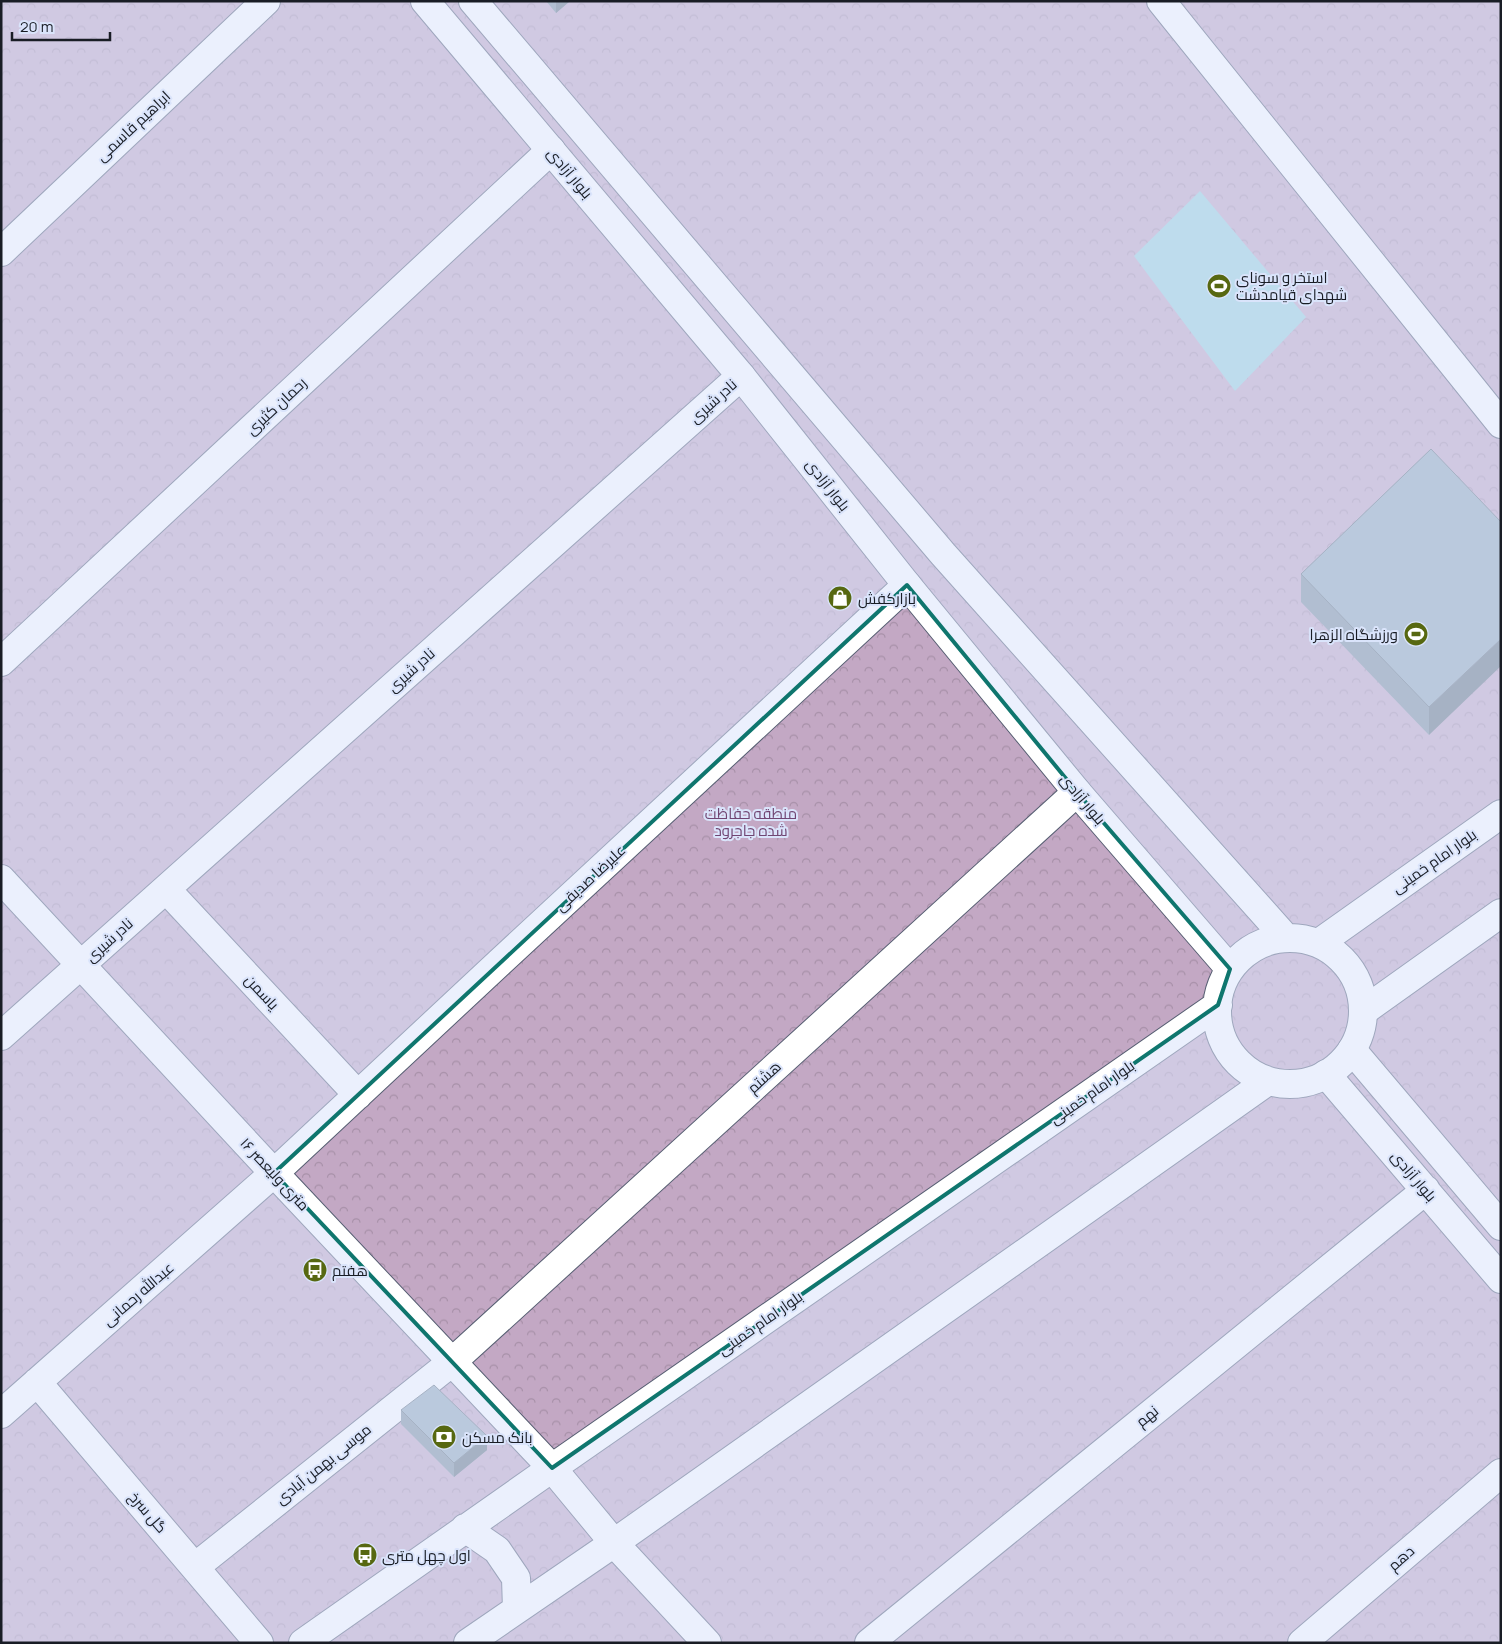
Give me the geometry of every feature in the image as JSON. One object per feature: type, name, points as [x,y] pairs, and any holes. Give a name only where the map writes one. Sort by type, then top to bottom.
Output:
[{"type":"street","name":"ابراهیم قاسمی","points":[[1,252],[266,1]]},
{"type":"street","name":"بلوار آزادی","points":[[425,1],[741,376],[907,585],[1077,792],[1230,969]]},
{"type":"street","points":[[473,1],[943,554],[1286,938]]},
{"type":"street","points":[[1161,1],[1501,424]]},
{"type":"street","name":"رحمان کثیری","points":[[1,662],[551,150]]},
{"type":"street","name":"نادر شیری","points":[[1,1036],[741,376]]},
{"type":"street","name":"علیرضا صدیقی","points":[[274,1173],[907,585]]},
{"type":"street","name":"هشتم","points":[[452,1362],[1077,792]]},
{"type":"street","name":"بلوار امام خمینی","points":[[1319,943],[1501,814]]},
{"type":"street","name":"۱۶ متری ولیعصر","points":[[1,879],[552,1468],[614,1543],[707,1643]]},
{"type":"street","name":"یاسمن","points":[[166,889],[358,1095]]},
{"type":"street","points":[[1364,1010],[1501,912]]},
{"type":"street","points":[[1303,938],[1319,943],[1336,953],[1350,968],[1360,986],[1364,1010],[1362,1026],[1352,1050],[1343,1062],[1326,1074],[1308,1082],[1287,1084],[1268,1080],[1250,1072],[1236,1059],[1225,1043],[1218,1025],[1218,1005],[1222,986],[1230,969],[1242,956],[1270,940],[1303,938]]},
{"type":"street","name":"بلوار امام خمینی","points":[[303,1643],[465,1528],[1218,1005]]},
{"type":"street","points":[[1352,1050],[1501,1226]]},
{"type":"street","name":"بلوار آزادی","points":[[1326,1074],[1501,1280]]},
{"type":"street","points":[[468,1643],[614,1543],[1268,1080]]},
{"type":"street","name":"عبدالله رحمانی","points":[[1,1414],[274,1173]]},
{"type":"street","name":"نهم","points":[[869,1643],[1426,1190]]},
{"type":"street","name":"موسی بهمن آبادی","points":[[195,1567],[452,1362]]},
{"type":"street","name":"گل سرخ","points":[[37,1382],[259,1643]]},
{"type":"street","name":"دهم","points":[[1302,1643],[1501,1473]]},
{"type":"street","points":[[465,1528],[497,1550],[516,1578],[517,1609]]},
{"type":"highlighted area","points":[[907,585],[1077,792],[1230,969],[1218,1005],[552,1468],[274,1173]]},
{"type":"green space","name":"منطقه حفاظت شده جاجرود","points":[[1,1],[1501,1],[1501,1643],[1,1643]]},
{"type":"shaded area","name":"استخر و سونای شهدای قیامدشت","points":[[1200,191],[1306,317],[1235,391],[1134,256]]},
{"type":"building","name":"ورزشگاه الزهرا","points":[[1431,449],[1501,522],[1501,639],[1429,707],[1301,574]]},
{"type":"building","name":"بانک مسکن","points":[[434,1385],[487,1436],[454,1463],[401,1410]]},
{"type":"place","name":"استخر و سونای شهدای قیامدشت","points":[[1219,286]]},
{"type":"place","name":"بازارکفش","points":[[840,598]]},
{"type":"place","name":"ورزشگاه الزهرا","points":[[1416,634]]},
{"type":"place","name":"هفتم","points":[[315,1270]]},
{"type":"place","name":"بانک مسکن","points":[[444,1437]]},
{"type":"place","name":"اول چهل متری","points":[[365,1555]]}]
